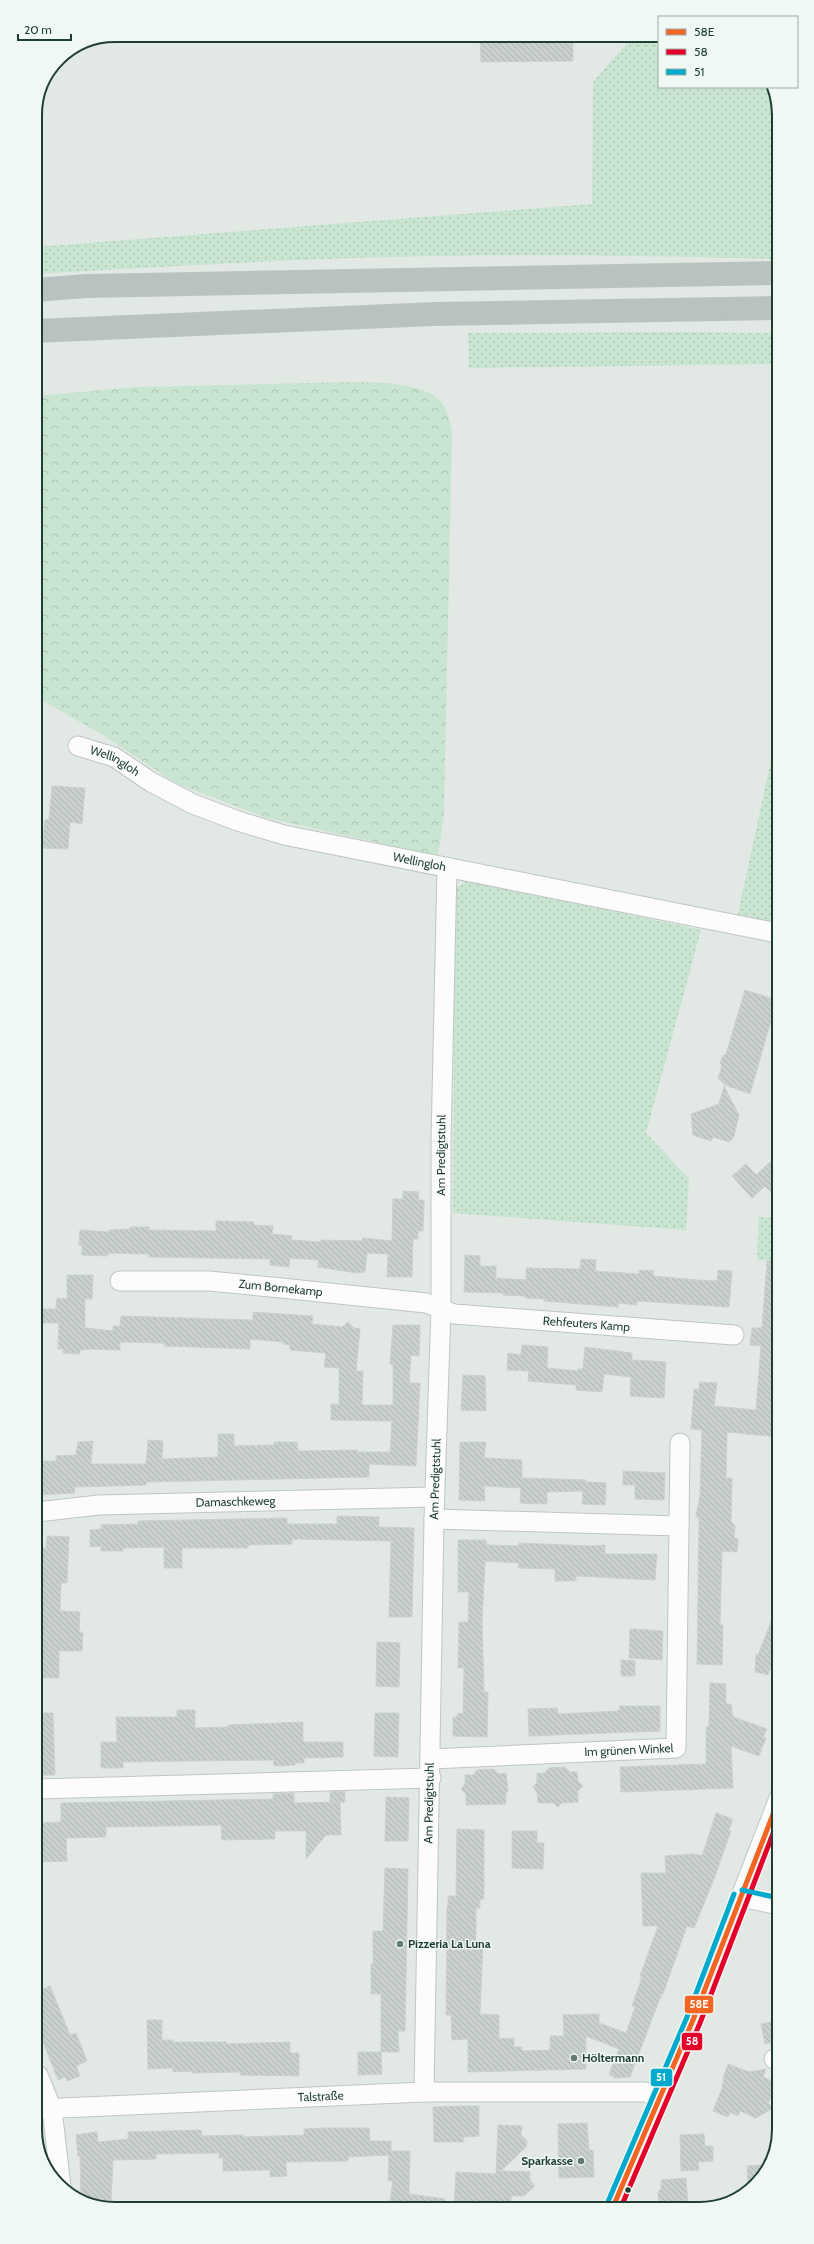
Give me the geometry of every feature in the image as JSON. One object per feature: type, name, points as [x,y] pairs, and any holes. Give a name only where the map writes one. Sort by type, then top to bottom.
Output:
[{"type":"highway","points":[[42,290],[102,286],[772,273]]},
{"type":"highway","points":[[42,331],[434,314],[772,308]]},
{"type":"street","name":"Wellingloh","points":[[78,746],[114,757],[158,786],[193,804],[238,821],[284,835],[772,932]]},
{"type":"street","name":"Am Predigtstuhl","points":[[424,2092],[431,1768],[434,1497],[441,1309],[441,1142],[447,867]]},
{"type":"street","name":"Zum Bornekamp","points":[[120,1281],[231,1283],[426,1302],[441,1309]]},
{"type":"street","name":"Rehfeuters Kamp","points":[[441,1309],[454,1314],[734,1336]]},
{"type":"street","name":"Im grünen Winkel","points":[[431,1768],[676,1748],[680,1443]]},
{"type":"street","name":"Damaschkeweg","points":[[42,1512],[139,1504],[434,1497]]},
{"type":"street","points":[[434,1519],[679,1526]]},
{"type":"street","points":[[42,1789],[431,1768]]},
{"type":"street","points":[[615,2202],[661,2094],[741,1897],[772,1814]]},
{"type":"street","points":[[741,1897],[772,1904]]},
{"type":"street","name":"Talstraße","points":[[45,2109],[424,2092],[643,2092],[661,2094]]},
{"type":"street","points":[[42,2094],[59,2175]]},
{"type":"green space","points":[[628,42],[658,42],[658,88],[766,88],[770,96],[772,115],[772,259],[651,256],[483,255],[238,263],[42,274],[42,246],[592,204],[593,82]]},
{"type":"green space","points":[[468,333],[772,333],[772,364],[469,368]]},
{"type":"green space","points":[[360,382],[381,383],[402,385],[420,389],[435,396],[444,406],[452,432],[444,813],[438,856],[267,818],[177,784],[98,732],[42,700],[42,395],[135,387]]},
{"type":"green space","points":[[772,755],[772,925],[737,918]]},
{"type":"green space","points":[[468,880],[701,930],[646,1133],[689,1179],[686,1230],[453,1213],[455,889]]},
{"type":"green space","points":[[759,1217],[772,1218],[772,1261],[757,1260]]},
{"type":"building","points":[[480,42],[573,42],[573,61],[481,62]]},
{"type":"building","points":[[52,786],[85,788],[82,824],[70,822],[68,849],[42,848],[45,820],[49,820]]},
{"type":"building","points":[[745,990],[772,998],[772,1017],[750,1094],[725,1085],[718,1078],[722,1066],[720,1062],[726,1054]]},
{"type":"building","points":[[724,1086],[739,1115],[734,1136],[730,1142],[713,1137],[711,1141],[693,1135],[691,1114],[719,1104]]},
{"type":"building","points":[[772,1160],[772,1193],[765,1186],[752,1198],[732,1176],[746,1164],[756,1175]]},
{"type":"building","points":[[403,1191],[419,1192],[418,1200],[424,1200],[423,1231],[418,1231],[418,1239],[413,1239],[412,1277],[387,1277],[388,1254],[367,1253],[365,1272],[357,1273],[318,1267],[319,1260],[290,1258],[289,1267],[270,1265],[270,1259],[149,1257],[149,1254],[108,1253],[108,1256],[82,1255],[82,1245],[79,1245],[80,1230],[109,1232],[109,1230],[130,1229],[130,1227],[149,1227],[149,1230],[216,1231],[216,1221],[254,1222],[254,1225],[273,1226],[272,1234],[292,1236],[291,1240],[320,1242],[321,1240],[362,1241],[363,1238],[392,1241],[393,1199],[403,1199]]},
{"type":"building","points":[[465,1255],[480,1256],[480,1266],[496,1266],[496,1278],[526,1280],[526,1268],[580,1269],[581,1259],[596,1260],[595,1271],[639,1274],[639,1270],[654,1271],[653,1276],[697,1280],[717,1281],[718,1270],[732,1271],[729,1307],[637,1301],[637,1305],[618,1303],[618,1307],[544,1301],[545,1299],[503,1295],[503,1293],[464,1292]]},
{"type":"building","points":[[767,1261],[772,1261],[772,1436],[727,1432],[726,1478],[732,1478],[731,1522],[735,1526],[734,1538],[738,1539],[737,1552],[722,1551],[720,1625],[723,1625],[722,1665],[697,1664],[699,1520],[696,1515],[700,1496],[702,1430],[691,1429],[694,1389],[699,1390],[700,1382],[717,1383],[714,1406],[756,1410],[761,1346],[750,1345],[752,1328],[762,1328]]},
{"type":"building","points":[[67,1275],[93,1275],[92,1299],[85,1299],[85,1328],[113,1331],[113,1326],[120,1326],[121,1316],[253,1320],[253,1312],[313,1316],[312,1324],[342,1327],[348,1322],[354,1328],[360,1329],[356,1371],[363,1371],[362,1405],[393,1405],[393,1364],[390,1364],[393,1325],[420,1325],[419,1356],[411,1355],[409,1383],[420,1383],[416,1466],[369,1464],[369,1477],[146,1482],[146,1485],[74,1487],[75,1493],[42,1495],[42,1461],[56,1461],[56,1456],[76,1455],[78,1442],[93,1441],[91,1464],[146,1464],[148,1440],[163,1441],[162,1459],[218,1457],[218,1434],[234,1434],[234,1446],[274,1445],[274,1442],[297,1442],[298,1451],[358,1450],[358,1452],[390,1452],[392,1421],[331,1420],[331,1404],[339,1405],[339,1368],[324,1367],[326,1353],[290,1350],[290,1345],[283,1344],[283,1342],[250,1339],[250,1349],[164,1346],[164,1343],[120,1342],[120,1350],[89,1349],[80,1350],[80,1354],[63,1353],[63,1349],[58,1349],[59,1323],[42,1323],[42,1309],[56,1309],[57,1298],[67,1299]]},
{"type":"building","points":[[522,1345],[548,1347],[547,1368],[578,1371],[578,1369],[583,1369],[585,1347],[632,1353],[632,1360],[666,1362],[664,1398],[630,1396],[631,1377],[604,1374],[602,1392],[576,1390],[576,1385],[528,1381],[529,1371],[507,1370],[508,1353],[521,1355]]},
{"type":"building","points":[[463,1375],[485,1376],[486,1411],[461,1410]]},
{"type":"building","points":[[460,1442],[486,1442],[484,1458],[522,1460],[522,1478],[586,1480],[586,1482],[606,1483],[605,1505],[582,1504],[583,1491],[547,1492],[547,1504],[520,1503],[521,1488],[484,1486],[485,1501],[459,1500]]},
{"type":"building","points":[[623,1471],[665,1473],[664,1500],[635,1499],[635,1485],[623,1485]]},
{"type":"building","points":[[337,1516],[379,1517],[379,1527],[414,1528],[412,1617],[389,1617],[391,1541],[292,1539],[292,1544],[248,1545],[248,1548],[182,1548],[182,1568],[164,1568],[164,1547],[123,1548],[123,1551],[101,1551],[101,1546],[90,1547],[90,1530],[101,1529],[101,1525],[138,1524],[138,1521],[287,1518],[287,1524],[337,1524]]},
{"type":"building","points":[[47,1536],[69,1537],[67,1583],[61,1583],[60,1611],[80,1612],[79,1632],[83,1632],[82,1651],[59,1651],[59,1678],[42,1678],[42,1548],[46,1548]]},
{"type":"building","points":[[458,1540],[486,1540],[487,1545],[519,1546],[519,1543],[590,1546],[605,1545],[605,1554],[657,1554],[655,1580],[576,1576],[576,1581],[555,1581],[555,1569],[518,1568],[519,1563],[485,1561],[482,1622],[484,1692],[488,1692],[487,1737],[453,1736],[453,1717],[457,1717],[458,1713],[463,1714],[464,1668],[458,1668],[459,1622],[468,1622],[469,1592],[458,1592]]},
{"type":"building","points":[[772,1619],[772,1665],[768,1675],[755,1672],[756,1654],[758,1655]]},
{"type":"building","points":[[630,1629],[663,1631],[662,1660],[629,1658]]},
{"type":"building","points":[[377,1642],[400,1643],[399,1687],[376,1686]]},
{"type":"building","points":[[621,1660],[635,1661],[635,1676],[621,1676]]},
{"type":"building","points":[[710,1683],[726,1684],[726,1704],[731,1704],[733,1717],[767,1729],[763,1737],[766,1738],[759,1756],[731,1746],[733,1788],[621,1792],[620,1767],[706,1764],[706,1727],[709,1727]]},
{"type":"building","points":[[620,1706],[660,1706],[660,1731],[529,1736],[528,1709],[557,1708],[558,1714],[619,1711]]},
{"type":"building","points":[[177,1710],[195,1710],[195,1728],[303,1722],[303,1742],[343,1742],[343,1757],[304,1758],[304,1763],[274,1766],[273,1760],[123,1762],[123,1768],[101,1768],[101,1742],[117,1742],[116,1717],[177,1717]]},
{"type":"building","points":[[42,1713],[53,1713],[55,1775],[42,1775]]},
{"type":"building","points":[[375,1713],[399,1713],[398,1757],[374,1756]]},
{"type":"building","points":[[565,1767],[570,1772],[577,1772],[578,1781],[583,1786],[578,1791],[578,1802],[562,1803],[558,1807],[554,1803],[538,1803],[537,1792],[533,1787],[537,1782],[537,1773],[545,1773],[549,1768]]},
{"type":"building","points":[[494,1769],[498,1774],[506,1773],[508,1791],[506,1793],[506,1804],[466,1805],[466,1794],[461,1789],[465,1784],[465,1775],[473,1775],[477,1770]]},
{"type":"building","points":[[345,1791],[345,1802],[330,1802],[330,1792]]},
{"type":"building","points":[[294,1793],[294,1803],[340,1802],[341,1835],[326,1835],[306,1859],[306,1831],[275,1831],[275,1839],[222,1840],[221,1825],[106,1827],[106,1837],[66,1838],[67,1861],[42,1862],[42,1823],[61,1822],[61,1803],[273,1799],[273,1794]]},
{"type":"building","points":[[386,1797],[409,1798],[408,1841],[385,1841]]},
{"type":"building","points":[[716,1813],[733,1819],[729,1830],[731,1831],[714,1879],[694,1928],[687,1926],[663,1994],[662,1993],[630,2077],[615,2078],[609,2074],[619,2049],[586,2036],[586,2069],[468,2072],[468,2039],[452,2040],[451,2015],[446,2015],[447,1906],[448,1896],[456,1896],[457,1829],[484,1830],[484,1899],[480,1899],[480,1908],[476,1908],[476,1941],[483,1941],[480,2014],[499,2015],[499,2039],[514,2038],[514,2047],[522,2047],[522,2051],[550,2050],[550,2036],[564,2036],[563,2015],[599,2014],[599,2023],[626,2033],[635,2007],[632,2006],[642,1977],[640,1976],[658,1926],[643,1926],[641,1873],[666,1873],[665,1856],[695,1854],[702,1856]]},
{"type":"building","points":[[512,1831],[537,1831],[537,1843],[544,1843],[543,1869],[512,1868]]},
{"type":"building","points":[[385,1868],[408,1869],[405,2031],[398,2031],[399,2052],[381,2052],[381,1994],[371,1994],[373,1931],[383,1931]]},
{"type":"building","points":[[50,1986],[70,2035],[76,2033],[87,2061],[76,2066],[80,2076],[67,2081],[66,2077],[58,2080],[42,2039],[42,1989]]},
{"type":"building","points":[[147,2020],[162,2020],[162,2040],[173,2040],[173,2042],[226,2042],[226,2044],[290,2042],[290,2053],[299,2053],[299,2076],[240,2075],[240,2072],[173,2072],[173,2068],[148,2069]]},
{"type":"building","points":[[772,2022],[772,2042],[765,2044],[761,2024]]},
{"type":"building","points":[[358,2052],[381,2052],[382,2074],[358,2075]]},
{"type":"building","points":[[728,2064],[749,2072],[766,2069],[763,2077],[772,2081],[772,2094],[768,2104],[772,2106],[772,2109],[756,2118],[740,2111],[738,2116],[730,2112],[728,2117],[713,2111],[723,2086],[723,2078]]},
{"type":"building","points":[[479,2106],[479,2136],[463,2137],[464,2142],[434,2142],[433,2107]]},
{"type":"building","points":[[587,2123],[589,2150],[593,2150],[594,2177],[559,2178],[558,2124]]},
{"type":"building","points":[[498,2125],[522,2126],[521,2135],[527,2141],[526,2147],[501,2171],[530,2172],[530,2180],[535,2186],[524,2196],[511,2196],[511,2202],[454,2202],[456,2172],[496,2174]]},
{"type":"building","points":[[369,2128],[370,2141],[391,2141],[391,2151],[410,2151],[409,2194],[445,2199],[445,2202],[390,2202],[393,2181],[388,2181],[389,2155],[348,2157],[348,2161],[286,2162],[287,2176],[270,2177],[270,2170],[223,2171],[223,2158],[219,2158],[219,2153],[156,2154],[156,2159],[113,2160],[111,2201],[96,2200],[81,2193],[80,2156],[78,2156],[76,2135],[97,2132],[98,2142],[128,2139],[128,2132],[201,2130],[202,2136],[244,2135],[244,2137],[304,2135],[304,2129]]},
{"type":"building","points":[[704,2134],[705,2146],[713,2146],[713,2161],[698,2162],[699,2170],[681,2171],[680,2135]]},
{"type":"building","points":[[761,2165],[761,2167],[748,2183],[747,2166]]},
{"type":"building","points":[[686,2178],[688,2202],[659,2202],[658,2192],[661,2189],[661,2180]]},
{"type":"transit line","name":"58E","points":[[615,2202],[693,2020],[772,1817]]},
{"type":"transit line","name":"58","points":[[623,2202],[700,2023],[772,1836]]},
{"type":"transit line","name":"51","points":[[742,1890],[772,1896]]},
{"type":"transit line","name":"51","points":[[608,2202],[687,2017],[734,1894]]},
{"type":"place","name":"Pizzeria La Luna","points":[[400,1944]]},
{"type":"place","name":"Höltermann","points":[[574,2058]]},
{"type":"place","name":"Sparkasse","points":[[581,2161]]}]
